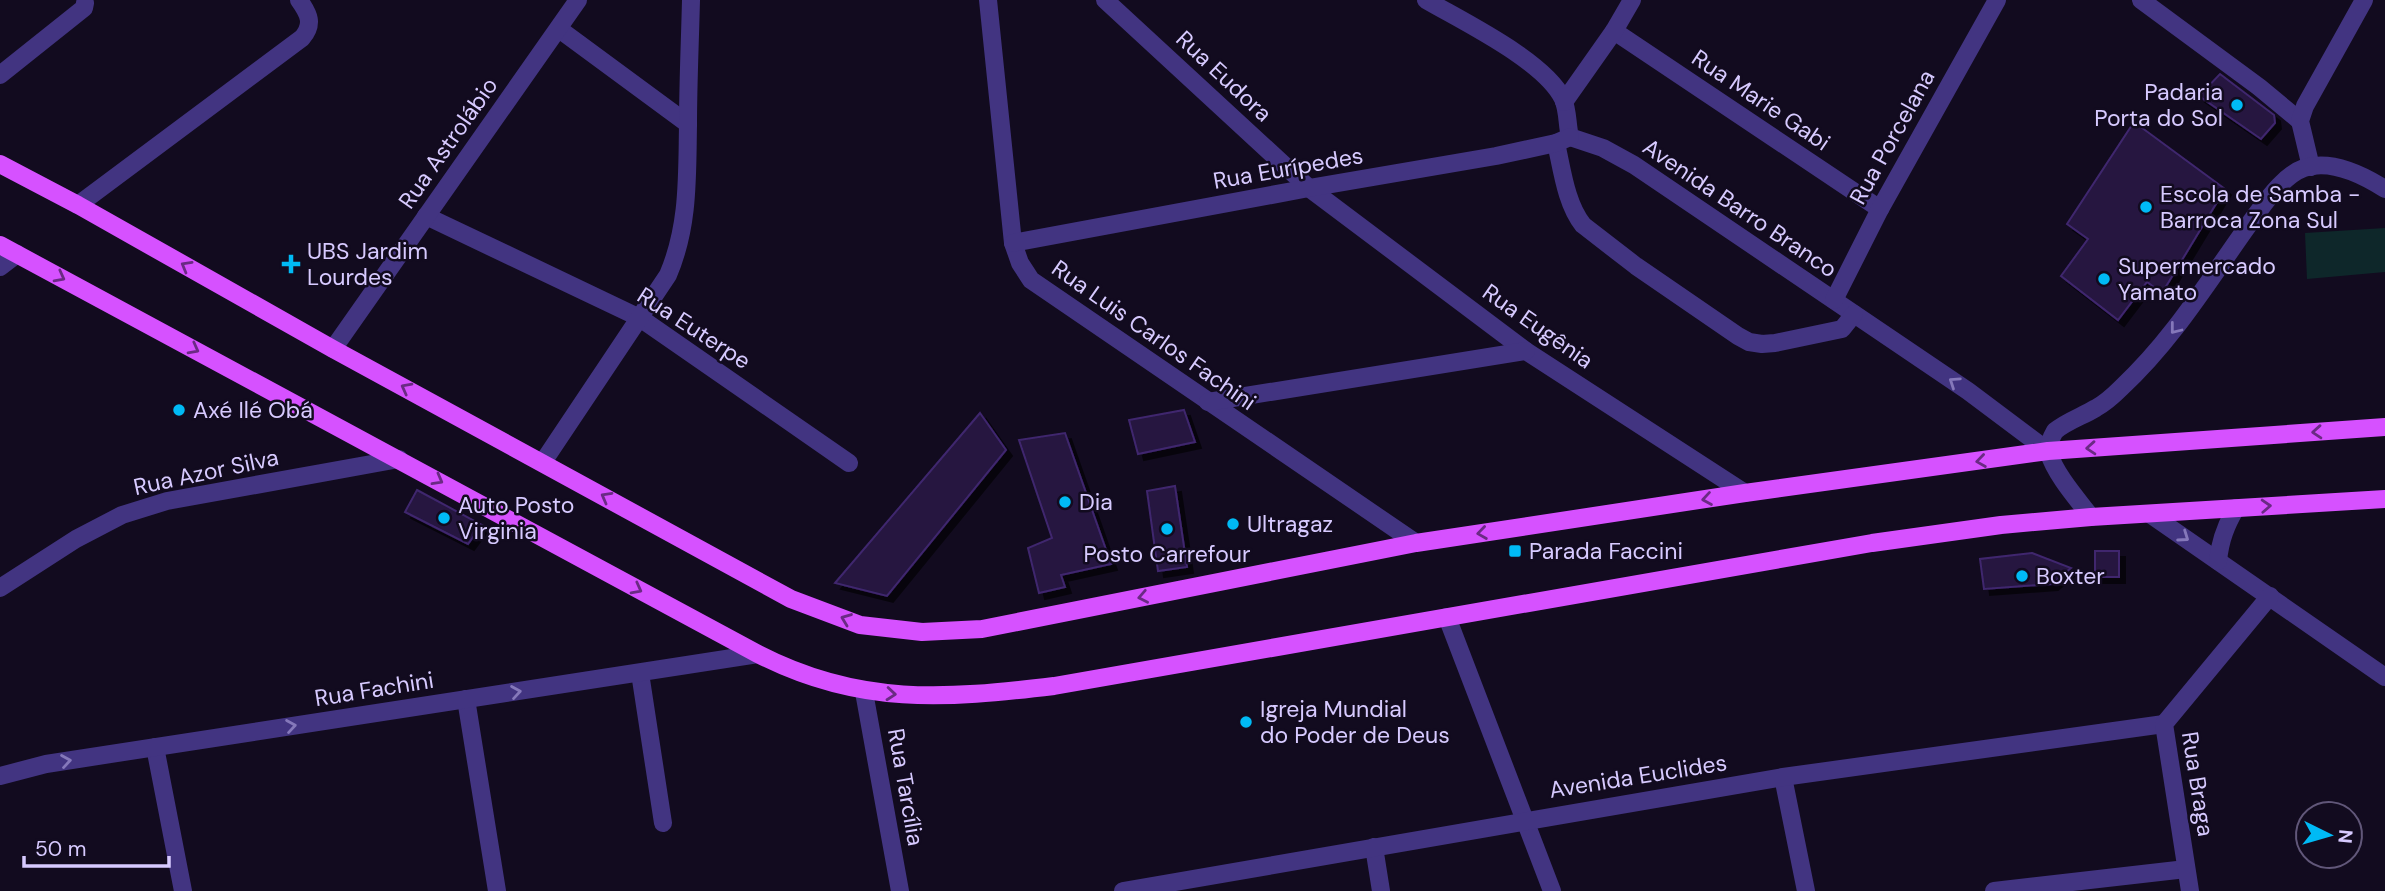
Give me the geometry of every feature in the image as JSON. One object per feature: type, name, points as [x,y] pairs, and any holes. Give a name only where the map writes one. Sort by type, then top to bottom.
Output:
[{"type":"main road","points":[[0,164],[791,599],[860,625],[922,632],[982,629],[1416,543],[1745,493],[2049,452],[2385,426]]},
{"type":"main road","points":[[0,245],[758,654],[824,680],[864,692],[919,697],[956,696],[1054,686],[1872,543],[2001,524],[2385,499]]},
{"type":"street","name":"Rua Astrolábio","points":[[333,349],[578,0]]},
{"type":"street","points":[[543,462],[668,275],[683,234],[688,188],[691,0]]},
{"type":"street","name":"Rua Luis Carlos Fachini","points":[[988,0],[1013,243],[1020,263],[1031,280],[1416,543]]},
{"type":"street","name":"Rua Eudora","points":[[1105,0],[1309,188]]},
{"type":"street","points":[[1426,0],[1531,65],[1556,86],[1564,102],[1563,139],[1576,217],[1636,266],[1749,342],[1775,343],[1842,329],[1854,314]]},
{"type":"street","points":[[1564,102],[1614,31],[1632,0]]},
{"type":"street","name":"Rua Porcelana","points":[[1834,300],[1880,209],[1997,0]]},
{"type":"street","points":[[2141,0],[2259,87],[2300,121]]},
{"type":"street","points":[[2311,167],[2300,121],[2305,106],[2364,0]]},
{"type":"street","points":[[0,75],[85,8],[85,3]]},
{"type":"street","points":[[78,205],[302,38],[310,21],[303,5]]},
{"type":"street","points":[[559,29],[688,124]]},
{"type":"street","name":"Rua Marie Gabi","points":[[1614,31],[1880,209]]},
{"type":"street","name":"Rua Eurípedes","points":[[1013,243],[1496,156],[1563,139]]},
{"type":"street","name":"Avenida Barro Branco","points":[[1563,139],[1603,148],[1634,165],[1994,410],[2049,452]]},
{"type":"street","points":[[2091,517],[2067,484],[2049,452],[2055,432],[2099,407],[2122,388],[2159,349],[2198,299],[2262,206],[2293,174],[2311,167],[2344,169],[2385,188]]},
{"type":"street","name":"Rua Eugênia","points":[[1309,188],[1526,351],[1745,493]]},
{"type":"street","name":"Rua Euterpe","points":[[426,216],[640,317],[849,463]]},
{"type":"street","points":[[0,267],[17,254]]},
{"type":"street","points":[[1208,402],[1526,351]]},
{"type":"street","name":"Rua Azor Silva","points":[[0,588],[76,540],[122,515],[167,501],[399,459]]},
{"type":"street","points":[[2218,561],[2219,545],[2225,526],[2236,508]]},
{"type":"street","points":[[2150,514],[2385,677]]},
{"type":"street","name":"Rua Braga","points":[[2190,891],[2164,724],[2270,596]]},
{"type":"street","points":[[1447,617],[1552,891]]},
{"type":"street","name":"Rua Fachini","points":[[0,776],[46,764],[758,654]]},
{"type":"street","points":[[640,673],[663,823]]},
{"type":"street","name":"Rua Tarcília","points":[[864,692],[900,891]]},
{"type":"street","points":[[466,699],[497,891]]},
{"type":"street","name":"Avenida Euclides","points":[[1123,891],[1783,777],[2164,724]]},
{"type":"street","points":[[155,747],[183,891]]},
{"type":"street","points":[[1783,777],[1806,891]]},
{"type":"street","points":[[1374,847],[1381,891]]},
{"type":"street","points":[[1994,891],[2186,869]]},
{"type":"green space","points":[[2385,228],[2385,272],[2307,279],[2305,233]]},
{"type":"building","name":"Padaria Porta do Sol","points":[[2220,74],[2274,115],[2275,123],[2261,139],[2199,96]]},
{"type":"building","name":"Escola de Samba - Barroca Zona Sul","points":[[2134,122],[2225,189],[2162,293],[2147,282],[2118,320],[2061,276],[2088,239],[2067,224]]},
{"type":"building","points":[[1184,410],[1195,442],[1138,454],[1129,420]]},
{"type":"building","points":[[980,413],[1006,450],[887,596],[835,583]]},
{"type":"building","name":"Dia","points":[[1065,433],[1111,564],[1061,575],[1065,587],[1039,593],[1028,548],[1052,538],[1019,440]]},
{"type":"building","name":"Posto Carrefour","points":[[1175,486],[1187,567],[1158,571],[1147,491]]},
{"type":"building","name":"Auto Posto Virginia","points":[[417,490],[482,525],[468,544],[405,512]]},
{"type":"building","name":"Boxter","points":[[2095,551],[2119,551],[2119,577],[2095,577]]},
{"type":"building","name":"Boxter","points":[[2032,553],[2071,568],[2052,584],[1984,589],[1980,559]]},
{"type":"place","name":"Padaria Porta do Sol","points":[[2237,105]]},
{"type":"place","name":"Escola de Samba - Barroca Zona Sul","points":[[2146,207]]},
{"type":"place","name":"UBS Jardim Lourdes","points":[[291,264]]},
{"type":"place","name":"Supermercado Yamato","points":[[2104,279]]},
{"type":"place","name":"Axé Ilé Obá","points":[[179,410]]},
{"type":"place","name":"Dia","points":[[1065,502]]},
{"type":"place","name":"Auto Posto Virginia","points":[[444,518]]},
{"type":"place","name":"Ultragaz","points":[[1233,524]]},
{"type":"place","name":"Posto Carrefour","points":[[1167,529]]},
{"type":"place","name":"Parada Faccini","points":[[1515,551]]},
{"type":"place","name":"Boxter","points":[[2022,576]]},
{"type":"place","name":"Igreja Mundial do Poder de Deus","points":[[1246,722]]}]
